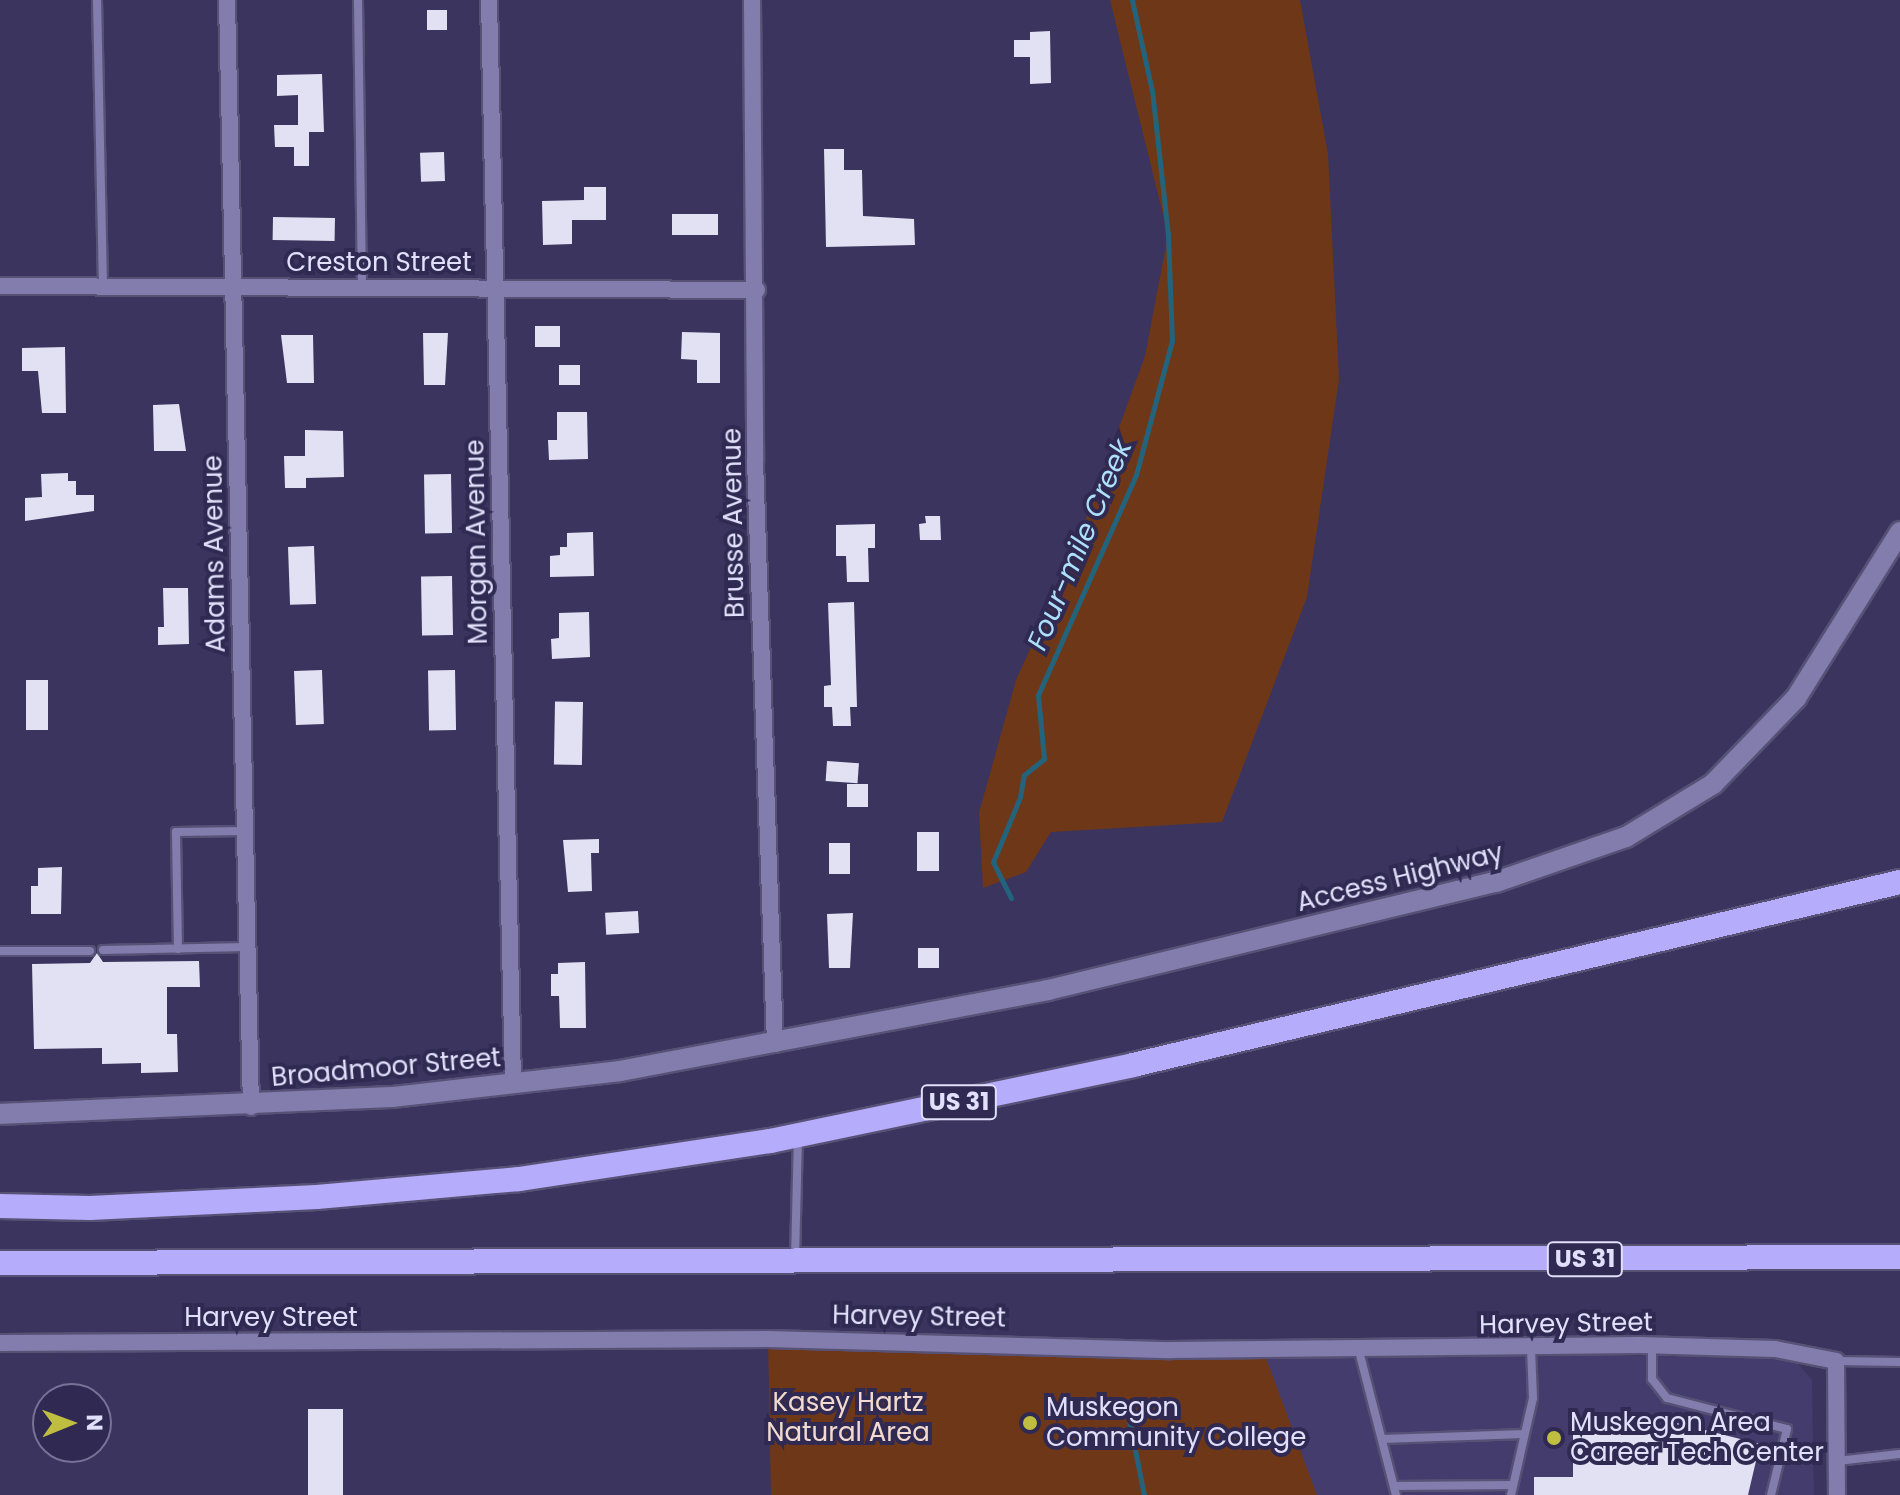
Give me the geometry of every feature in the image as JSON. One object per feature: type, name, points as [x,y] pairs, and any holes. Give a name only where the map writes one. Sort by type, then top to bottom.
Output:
[{"type":"highway","name":"US 31","points":[[0,1206],[90,1208],[317,1197],[519,1179],[798,1135],[1133,1065],[1900,880]]},
{"type":"highway","name":"US 31","points":[[0,1263],[1900,1257]]},
{"type":"street","name":"Adams Avenue","points":[[227,0],[251,1107]]},
{"type":"street","name":"Morgan Avenue","points":[[489,0],[513,1082]]},
{"type":"street","name":"Brusse Avenue","points":[[752,0],[757,290],[755,460],[775,1044]]},
{"type":"street","name":"Creston Street","points":[[0,286],[757,290]]},
{"type":"street","name":"Access Highway","points":[[775,1044],[1048,990],[1426,901],[1571,859],[1626,837],[1713,784],[1796,698],[1900,532]]},
{"type":"street","name":"Broadmoor Street","points":[[0,1114],[251,1107],[620,1071],[775,1044]]},
{"type":"street","name":"Harvey Street","points":[[0,1343],[783,1339],[1359,1351],[1652,1345],[1775,1349],[1836,1361]]},
{"type":"street","points":[[1836,1361],[1837,1495]]},
{"type":"lane","points":[[97,0],[103,287]]},
{"type":"lane","points":[[358,0],[362,288]]},
{"type":"lane","points":[[178,949],[176,832],[246,831]]},
{"type":"lane","points":[[103,950],[248,947]]},
{"type":"lane","points":[[0,951],[90,951]]},
{"type":"lane","points":[[795,1260],[798,1135]]},
{"type":"lane","points":[[1652,1345],[1652,1379],[1667,1398],[1787,1429],[1771,1495]]},
{"type":"lane","points":[[1511,1495],[1533,1398],[1531,1348]]},
{"type":"lane","points":[[1359,1351],[1395,1490],[1513,1485]]},
{"type":"lane","points":[[1836,1361],[1900,1362]]},
{"type":"lane","points":[[1382,1439],[1524,1434]]},
{"type":"lane","points":[[1837,1461],[1900,1454]]},
{"type":"shaded area","name":"Muskegon Area Career Tech Center","points":[[1263,1350],[1793,1358],[1812,1380],[1814,1495],[771,1495]]},
{"type":"green space","points":[[1110,0],[1300,0],[1328,154],[1339,379],[1307,597],[1222,822],[1051,832],[1026,872],[983,888],[979,813],[1016,680],[1072,557],[1145,356],[1168,235]]},
{"type":"green space","name":"Kasey Hartz Natural Area","points":[[768,1339],[1263,1350],[1317,1495],[771,1495]]},
{"type":"building","points":[[427,10],[447,10],[447,30],[427,30]]},
{"type":"building","points":[[1050,31],[1051,83],[1030,84],[1030,57],[1014,57],[1014,40],[1030,40],[1030,32]]},
{"type":"building","points":[[322,74],[324,132],[309,132],[309,166],[294,166],[294,147],[275,147],[274,125],[298,125],[298,95],[277,96],[277,75]]},
{"type":"building","points":[[824,149],[844,149],[844,170],[862,170],[863,216],[914,219],[915,245],[826,247]]},
{"type":"building","points":[[444,152],[445,181],[421,182],[420,153]]},
{"type":"building","points":[[584,187],[606,187],[606,220],[572,220],[572,244],[543,245],[542,201],[584,200]]},
{"type":"building","points":[[672,214],[718,214],[718,235],[672,235]]},
{"type":"building","points":[[273,217],[335,218],[335,241],[273,240]]},
{"type":"building","points":[[535,326],[560,326],[560,347],[535,347]]},
{"type":"building","points":[[682,332],[720,333],[720,383],[697,383],[697,360],[681,359]]},
{"type":"building","points":[[423,333],[448,333],[445,385],[424,385]]},
{"type":"building","points":[[281,335],[313,335],[314,383],[287,383]]},
{"type":"building","points":[[65,347],[66,413],[42,413],[38,371],[22,371],[22,348]]},
{"type":"building","points":[[559,365],[580,365],[580,385],[559,385]]},
{"type":"building","points":[[179,404],[186,451],[154,451],[153,405]]},
{"type":"building","points":[[557,412],[587,412],[588,459],[549,460],[548,440],[557,440]]},
{"type":"building","points":[[305,430],[343,431],[344,477],[306,478],[306,488],[285,488],[284,456],[305,456]]},
{"type":"building","points":[[68,473],[68,481],[76,481],[76,495],[94,495],[94,511],[25,521],[25,498],[42,497],[41,474]]},
{"type":"building","points":[[424,474],[451,474],[452,533],[425,533]]},
{"type":"building","points":[[925,516],[940,516],[941,540],[920,540],[919,524],[926,523]]},
{"type":"building","points":[[875,524],[875,548],[868,548],[869,582],[847,582],[846,556],[836,556],[836,525]]},
{"type":"building","points":[[593,532],[594,576],[550,577],[550,556],[560,555],[560,547],[567,547],[567,533]]},
{"type":"building","points":[[314,546],[316,604],[290,605],[288,547]]},
{"type":"building","points":[[452,576],[453,635],[422,636],[421,577]]},
{"type":"building","points":[[163,588],[188,588],[189,644],[158,645],[158,627],[164,627]]},
{"type":"building","points":[[854,602],[857,707],[850,707],[851,726],[833,726],[832,707],[824,707],[824,686],[831,685],[828,603]]},
{"type":"building","points":[[589,612],[590,657],[552,659],[551,639],[559,638],[559,613]]},
{"type":"building","points":[[322,670],[324,724],[296,725],[294,671]]},
{"type":"building","points":[[428,670],[455,670],[456,730],[429,730]]},
{"type":"building","points":[[26,680],[48,680],[48,730],[26,730]]},
{"type":"building","points":[[555,702],[583,702],[582,765],[554,765]]},
{"type":"building","points":[[827,761],[859,763],[858,783],[826,781]]},
{"type":"building","points":[[847,784],[868,784],[868,807],[847,807]]},
{"type":"building","points":[[917,832],[939,832],[939,871],[917,871]]},
{"type":"building","points":[[599,839],[599,853],[591,853],[592,891],[568,892],[563,840]]},
{"type":"building","points":[[829,843],[850,843],[850,874],[829,874]]},
{"type":"building","points":[[62,867],[61,914],[31,914],[31,886],[38,886],[38,868]]},
{"type":"building","points":[[638,911],[639,933],[606,935],[605,913]]},
{"type":"building","points":[[853,913],[850,968],[829,968],[827,914]]},
{"type":"building","points":[[918,948],[939,948],[939,968],[918,968]]},
{"type":"building","points":[[97,953],[103,962],[199,961],[200,987],[167,987],[167,1034],[177,1034],[178,1072],[141,1073],[141,1063],[102,1064],[102,1048],[34,1049],[32,964],[90,963]]},
{"type":"building","points":[[585,962],[586,1028],[560,1028],[559,996],[551,996],[551,974],[558,974],[558,963]]},
{"type":"building","points":[[308,1409],[343,1409],[343,1495],[308,1495]]},
{"type":"building","name":"Muskegon Area Career Tech Center","points":[[1677,1423],[1760,1444],[1748,1495],[1534,1495],[1534,1477],[1573,1477],[1573,1434],[1676,1434]]},
{"type":"waterway","name":"Four-mile Creek","points":[[1011,898],[993,862],[1020,797],[1024,775],[1044,759],[1038,695],[1136,475],[1172,341],[1168,235],[1152,91],[1132,0]]},
{"type":"waterway","name":"Four-mile Creek","points":[[1128,1415],[1144,1495]]},
{"type":"place","name":"Muskegon Community College","points":[[1030,1423]]},
{"type":"place","name":"Muskegon Area Career Tech Center","points":[[1554,1438]]}]
